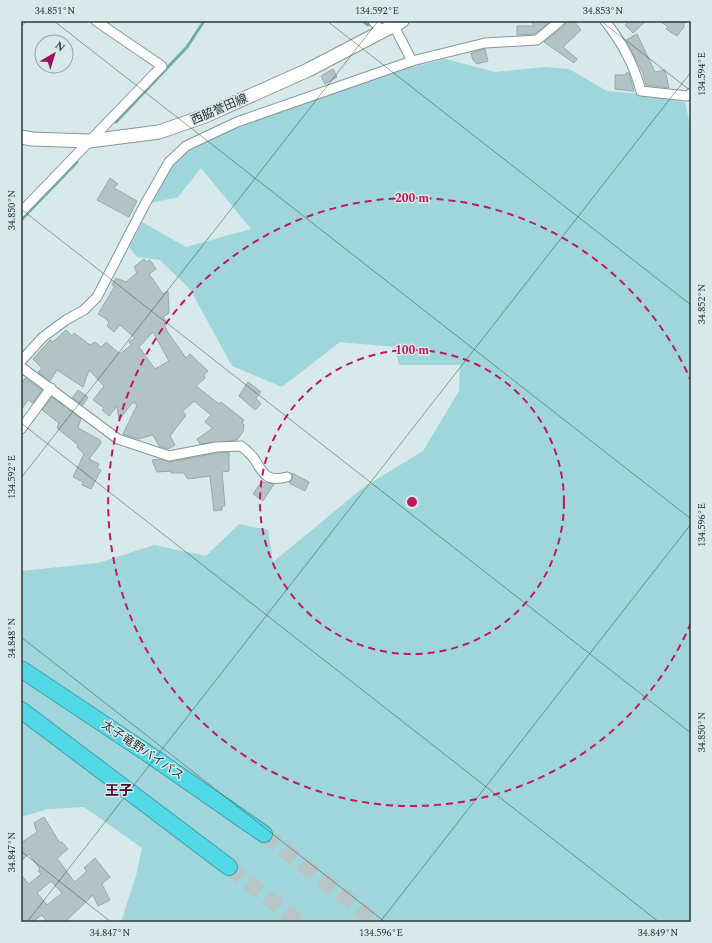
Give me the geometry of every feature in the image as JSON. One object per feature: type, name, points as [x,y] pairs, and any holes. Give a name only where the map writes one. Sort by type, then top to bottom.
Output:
[{"type":"highway","name":"太子竜野バイパス","points":[[21,669],[150,755],[264,834]]},
{"type":"highway","points":[[21,710],[229,868]]},
{"type":"main road","name":"西脇誉田線","points":[[21,137],[89,141],[159,132],[205,116],[308,70],[392,26]]},
{"type":"street","points":[[21,212],[162,66],[96,21]]},
{"type":"street","points":[[373,21],[392,26],[412,61]]},
{"type":"street","points":[[21,361],[43,337],[66,320],[84,310],[97,297],[144,204],[168,162],[186,146],[237,122],[412,61],[485,43],[537,40],[560,21]]},
{"type":"street","points":[[605,21],[615,34],[635,69],[641,90],[687,96],[691,94]]},
{"type":"street","points":[[21,368],[51,388],[118,440],[169,456],[216,447],[241,446],[254,458],[262,473],[275,480],[287,477]]},
{"type":"street","points":[[21,429],[51,388]]},
{"type":"shaded area","points":[[446,59],[495,72],[545,67],[569,69],[607,91],[640,94],[685,102],[691,130],[691,922],[121,922],[136,876],[142,848],[84,807],[48,809],[21,817],[21,571],[98,563],[154,545],[206,556],[239,524],[268,530],[273,562],[364,487],[423,451],[459,391],[460,365],[399,365],[394,347],[340,342],[282,387],[232,366],[190,289],[160,260],[137,257],[129,247],[142,222],[186,247],[251,229],[201,168],[178,197],[151,203],[178,155],[204,137],[378,75]]},
{"type":"building","points":[[531,21],[551,21],[535,34],[517,35],[517,26],[534,26]]},
{"type":"building","points":[[566,21],[574,21],[581,30],[563,47],[577,59],[574,63],[544,42],[564,26]]},
{"type":"building","points":[[629,21],[646,21],[633,33],[625,25]]},
{"type":"building","points":[[660,21],[684,21],[684,27],[677,36],[666,29],[668,27]]},
{"type":"building","points":[[637,34],[655,72],[665,70],[669,88],[646,85],[643,73],[626,40]]},
{"type":"building","points":[[485,49],[488,61],[477,64],[473,60],[471,53]]},
{"type":"building","points":[[333,69],[337,77],[325,84],[321,76]]},
{"type":"building","points":[[626,73],[629,73],[634,91],[615,89],[615,75],[626,75]]},
{"type":"building","points":[[110,178],[118,184],[114,188],[137,201],[129,217],[97,200]]},
{"type":"building","points":[[144,259],[146,262],[150,260],[156,269],[149,274],[163,294],[168,291],[169,313],[163,317],[167,322],[164,324],[167,331],[186,358],[190,354],[208,371],[204,375],[205,378],[196,386],[215,401],[220,404],[221,402],[244,420],[242,423],[244,425],[243,432],[237,440],[200,444],[197,439],[213,428],[205,422],[211,415],[194,401],[182,412],[186,415],[170,436],[175,445],[168,449],[159,446],[153,435],[138,439],[123,434],[137,405],[133,402],[119,420],[117,406],[109,416],[102,410],[104,408],[93,400],[104,386],[89,370],[83,387],[57,370],[50,381],[38,372],[42,368],[33,359],[50,340],[53,342],[66,330],[72,336],[74,333],[90,345],[95,342],[101,347],[106,342],[120,354],[131,345],[129,342],[135,338],[120,325],[114,332],[107,326],[109,323],[106,319],[98,314],[115,286],[112,285],[116,278],[126,282],[137,273],[134,267]],"holes":[[[153,332],[169,361],[155,369],[139,347]]]},
{"type":"building","points":[[25,378],[42,390],[33,403],[28,400],[21,410],[21,384]]},
{"type":"building","points":[[248,382],[261,392],[256,398],[261,404],[255,410],[239,396]]},
{"type":"building","points":[[78,390],[88,397],[83,405],[72,398]]},
{"type":"building","points":[[52,397],[81,419],[78,428],[100,440],[101,443],[89,459],[99,464],[97,468],[101,470],[91,489],[82,485],[83,482],[73,477],[84,454],[77,447],[78,445],[57,428],[59,423],[42,410]]},
{"type":"building","points":[[229,452],[229,471],[222,472],[225,506],[222,506],[222,510],[214,511],[210,476],[188,479],[184,473],[171,473],[171,471],[157,472],[152,460],[160,459],[170,462]]},
{"type":"building","points":[[292,473],[309,482],[305,491],[289,483],[292,479]]},
{"type":"building","points":[[261,482],[274,484],[263,501],[253,494]]},
{"type":"building","points":[[44,817],[60,843],[62,842],[68,849],[57,858],[75,882],[87,871],[84,868],[95,858],[110,877],[102,884],[110,900],[98,906],[93,895],[65,922],[47,922],[42,915],[32,922],[21,922],[21,875],[29,884],[41,874],[38,871],[40,869],[29,854],[21,861],[21,843],[37,832],[34,823]],"holes":[[[51,881],[62,893],[47,905],[37,893]]]},
{"type":"waterway","points":[[116,122],[187,47],[204,21]]},
{"type":"waterway","points":[[363,21],[368,25],[372,23]]},
{"type":"waterway","points":[[21,220],[77,162]]},
{"type":"tunnel","points":[[264,834],[377,922]]},
{"type":"tunnel","points":[[229,867],[298,922]]},
{"type":"district","name":"王子","points":[[119,790]]}]
